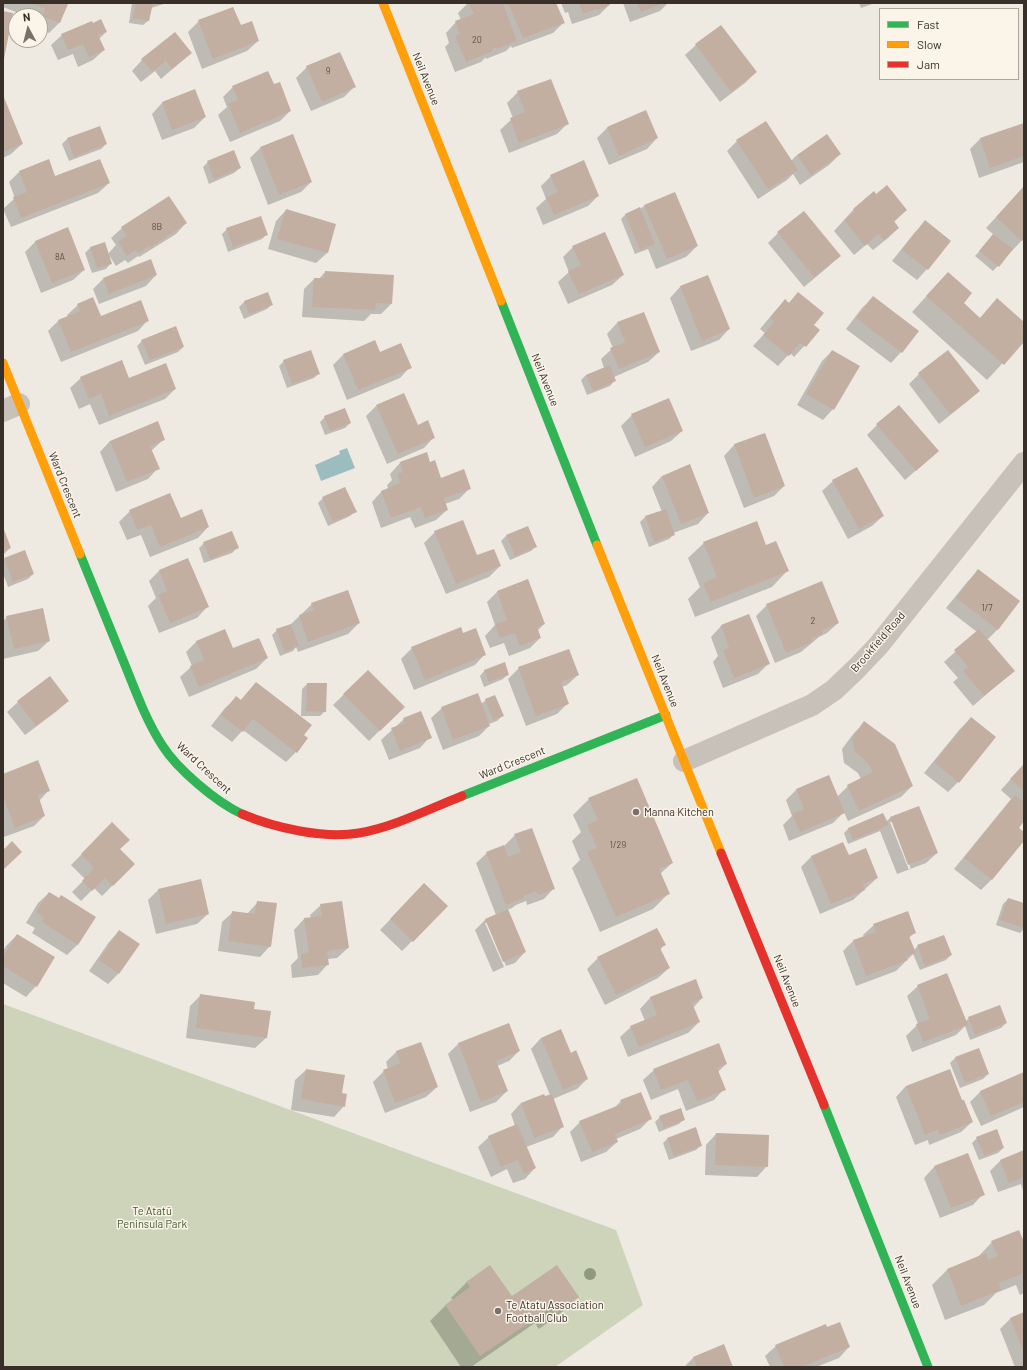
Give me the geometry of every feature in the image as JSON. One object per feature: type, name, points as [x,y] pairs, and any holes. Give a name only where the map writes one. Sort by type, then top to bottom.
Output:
[{"type":"street","name":"Neil Avenue","points":[[383,3],[684,761],[857,1185],[928,1367]]},
{"type":"street","name":"Ward Crescent","points":[[3,363],[11,408],[147,719],[163,746],[180,765],[201,785],[227,806],[258,820],[292,829],[320,834],[352,834],[374,830],[666,715]]},
{"type":"street","name":"Brookfield Road","points":[[684,761],[812,705],[834,690],[878,646],[1024,463]]},
{"type":"green space","name":"Te Atatū Peninsula Park","points":[[3,1004],[616,1230],[643,1305],[555,1367],[3,1367]]},
{"type":"water","points":[[347,448],[355,468],[321,481],[315,465],[340,454],[339,451]]},
{"type":"building","points":[[30,3],[68,4],[60,23],[48,18],[48,8],[42,8]]},
{"type":"building","points":[[136,3],[153,3],[149,21],[133,18]]},
{"type":"building","points":[[468,3],[503,3],[517,41],[497,49],[496,47],[492,49],[493,51],[466,62],[455,36],[460,34],[455,21],[474,14]]},
{"type":"building","points":[[506,3],[556,3],[565,23],[523,38],[509,5],[507,6]]},
{"type":"building","points":[[579,3],[609,3],[610,5],[597,11],[597,9],[583,14]]},
{"type":"building","points":[[637,3],[665,3],[641,12]]},
{"type":"building","points":[[233,7],[241,25],[252,21],[259,41],[213,59],[198,20]]},
{"type":"building","points":[[3,11],[8,12],[8,39],[3,59]]},
{"type":"building","points":[[101,19],[107,32],[98,35],[105,50],[89,57],[83,44],[68,50],[61,34],[92,21],[93,23]]},
{"type":"building","points":[[721,25],[757,72],[731,92],[695,44]]},
{"type":"building","points":[[175,32],[192,53],[172,69],[166,61],[152,72],[141,59]]},
{"type":"building","points":[[340,52],[356,87],[322,102],[306,66]]},
{"type":"building","points":[[268,71],[274,84],[280,82],[291,111],[240,133],[228,104],[238,100],[232,86]]},
{"type":"building","points":[[551,79],[569,124],[519,143],[510,118],[525,112],[517,91]]},
{"type":"building","points":[[195,89],[206,117],[172,130],[162,102]]},
{"type":"building","points":[[3,95],[23,144],[3,152]]},
{"type":"building","points":[[646,110],[658,138],[619,156],[607,127]]},
{"type":"building","points":[[766,121],[798,170],[768,189],[736,140]]},
{"type":"building","points":[[1024,123],[1024,156],[990,168],[980,138]]},
{"type":"building","points":[[100,126],[107,144],[74,157],[67,138]]},
{"type":"building","points":[[293,134],[312,182],[279,195],[260,147]]},
{"type":"building","points":[[827,134],[841,154],[811,175],[797,155]]},
{"type":"building","points":[[234,150],[241,168],[214,179],[207,161]]},
{"type":"building","points":[[49,159],[55,176],[100,159],[110,183],[21,218],[13,197],[27,192],[19,171]]},
{"type":"building","points":[[584,160],[599,196],[554,215],[546,197],[558,192],[550,175]]},
{"type":"building","points":[[887,185],[907,210],[894,221],[899,228],[884,240],[878,234],[865,246],[844,220],[855,211],[853,209],[874,191],[876,194]]},
{"type":"building","points":[[1024,186],[1024,239],[1022,241],[996,217]]},
{"type":"building","points":[[675,192],[698,246],[667,259],[644,205]]},
{"type":"building","points":[[169,196],[187,223],[150,248],[149,246],[138,253],[136,250],[127,256],[118,242],[127,236],[121,227]]},
{"type":"building","points":[[640,207],[655,244],[640,250],[625,214]]},
{"type":"building","points":[[286,209],[336,224],[328,253],[277,239]]},
{"type":"building","points":[[804,211],[841,256],[814,277],[777,232]]},
{"type":"building","points":[[261,216],[268,235],[233,247],[226,228]]},
{"type":"building","points":[[925,220],[951,241],[928,270],[902,250]]},
{"type":"building","points":[[68,227],[85,270],[52,283],[35,241]]},
{"type":"building","points":[[605,232],[624,275],[579,294],[568,271],[581,265],[572,246]]},
{"type":"building","points":[[993,234],[1013,249],[999,267],[979,251]]},
{"type":"building","points":[[105,242],[112,264],[97,268],[90,247]]},
{"type":"building","points":[[151,259],[157,275],[109,294],[103,278]]},
{"type":"building","points":[[325,271],[394,275],[392,304],[376,303],[375,310],[312,307],[314,278],[324,278]]},
{"type":"building","points":[[948,272],[972,293],[964,303],[980,318],[997,298],[1024,322],[1024,342],[1004,365],[926,296]]},
{"type":"building","points":[[708,275],[730,329],[702,341],[680,286]]},
{"type":"building","points":[[268,292],[273,305],[249,314],[244,301]]},
{"type":"building","points":[[798,292],[824,313],[814,325],[820,330],[806,347],[800,343],[789,356],[763,335],[774,322],[770,318],[785,299],[789,303]]},
{"type":"building","points":[[873,296],[919,331],[902,353],[856,318]]},
{"type":"building","points":[[93,297],[101,316],[141,300],[149,321],[71,352],[58,320],[80,311],[77,304]]},
{"type":"building","points":[[644,312],[660,352],[619,369],[610,348],[625,342],[617,322]]},
{"type":"building","points":[[176,326],[184,347],[150,360],[141,340]]},
{"type":"building","points":[[375,340],[380,352],[401,343],[412,368],[358,390],[343,354]]},
{"type":"building","points":[[311,350],[320,374],[292,384],[283,360]]},
{"type":"building","points":[[832,350],[860,366],[834,410],[806,394]]},
{"type":"building","points":[[948,350],[980,391],[950,414],[918,373]]},
{"type":"building","points":[[122,360],[129,378],[166,363],[176,389],[109,416],[101,394],[89,399],[80,377]]},
{"type":"building","points":[[610,365],[616,381],[593,391],[586,375]]},
{"type":"building","points":[[404,393],[418,425],[428,420],[435,438],[398,454],[376,405]]},
{"type":"building","points":[[669,398],[683,431],[645,447],[631,414]]},
{"type":"building","points":[[899,405],[939,451],[916,471],[876,424]]},
{"type":"building","points":[[345,408],[351,423],[330,431],[324,416]]},
{"type":"building","points":[[158,421],[165,440],[150,446],[160,469],[127,482],[110,441]]},
{"type":"building","points":[[765,433],[785,486],[754,498],[734,444]]},
{"type":"building","points":[[427,452],[430,462],[435,460],[441,478],[464,469],[471,489],[444,498],[448,510],[425,518],[421,507],[391,518],[381,491],[400,483],[397,474],[403,472],[400,462]]},
{"type":"building","points":[[690,464],[709,513],[681,524],[662,476]]},
{"type":"building","points":[[857,467],[884,516],[859,529],[832,480]]},
{"type":"building","points":[[345,487],[357,512],[333,522],[322,497]]},
{"type":"building","points":[[170,493],[181,518],[202,509],[209,527],[160,547],[151,525],[137,530],[129,510]]},
{"type":"building","points":[[666,509],[675,535],[654,542],[645,516]]},
{"type":"building","points":[[463,520],[477,555],[494,549],[501,566],[456,584],[434,531]]},
{"type":"building","points":[[757,521],[766,545],[776,541],[789,571],[711,602],[703,583],[717,577],[703,542]]},
{"type":"building","points":[[528,526],[537,547],[515,556],[506,535]]},
{"type":"building","points":[[3,527],[11,548],[3,551]]},
{"type":"building","points":[[232,531],[239,548],[210,559],[203,542]]},
{"type":"building","points":[[25,550],[34,574],[13,582],[4,558]]},
{"type":"building","points":[[188,558],[209,607],[170,623],[158,595],[167,591],[159,570]]},
{"type":"building","points":[[978,569],[1020,601],[998,630],[956,598]]},
{"type":"building","points":[[528,579],[545,624],[537,627],[541,638],[520,646],[515,633],[500,638],[495,624],[507,620],[497,591]]},
{"type":"building","points":[[822,581],[839,623],[822,630],[823,634],[811,638],[812,642],[786,653],[766,604]]},
{"type":"building","points":[[348,590],[360,623],[308,642],[299,615],[314,610],[311,603]]},
{"type":"building","points":[[43,608],[50,641],[14,649],[6,616]]},
{"type":"building","points":[[749,614],[770,664],[734,678],[723,650],[729,648],[721,625]]},
{"type":"building","points":[[291,624],[299,646],[285,652],[276,629]]},
{"type":"building","points":[[461,627],[463,633],[476,628],[486,655],[425,680],[411,647]]},
{"type":"building","points":[[225,629],[233,648],[259,638],[268,658],[199,687],[190,666],[204,660],[196,641]]},
{"type":"building","points":[[979,629],[1015,671],[984,696],[963,671],[968,667],[954,650]]},
{"type":"building","points":[[569,649],[579,675],[561,682],[569,704],[536,716],[518,667]]},
{"type":"building","points":[[505,662],[509,675],[489,682],[484,670]]},
{"type":"building","points":[[368,670],[405,707],[380,731],[343,694]]},
{"type":"building","points":[[50,676],[69,701],[36,726],[17,701]]},
{"type":"building","points":[[256,682],[312,725],[304,735],[308,738],[297,753],[253,719],[243,732],[221,715],[236,696],[241,700]]},
{"type":"building","points":[[307,683],[327,683],[326,712],[306,711]]},
{"type":"building","points":[[478,693],[490,726],[453,740],[441,707]]},
{"type":"building","points":[[495,695],[504,716],[493,720],[485,699]]},
{"type":"building","points":[[421,711],[432,738],[400,751],[391,728],[405,723],[403,718]]},
{"type":"building","points":[[971,717],[996,737],[959,783],[934,762]]},
{"type":"building","points":[[864,721],[895,744],[913,786],[859,811],[847,785],[873,772],[868,763],[855,752],[852,738]]},
{"type":"building","points":[[38,760],[50,791],[38,795],[45,816],[15,828],[3,796],[3,774]]},
{"type":"building","points":[[1024,764],[1024,791],[1010,779]]},
{"type":"building","points":[[829,775],[845,813],[800,832],[792,814],[804,809],[796,789]]},
{"type":"building","points":[[637,778],[673,863],[659,869],[670,894],[616,917],[587,852],[597,848],[587,825],[598,820],[588,798]]},
{"type":"building","points":[[1015,795],[1024,802],[1024,821],[1019,828],[1024,832],[1024,841],[992,880],[964,858]]},
{"type":"building","points":[[919,806],[938,853],[908,865],[890,817]]},
{"type":"building","points":[[883,813],[889,825],[853,840],[848,828]]},
{"type":"building","points":[[112,822],[130,840],[120,849],[135,864],[113,886],[105,878],[92,891],[82,881],[94,868],[81,854]]},
{"type":"building","points":[[532,828],[555,889],[538,895],[536,891],[523,896],[524,898],[506,905],[486,852],[504,845],[508,857],[521,852],[514,834]]},
{"type":"building","points":[[12,841],[22,852],[3,870],[3,850]]},
{"type":"building","points":[[843,842],[849,855],[866,848],[878,878],[863,884],[865,890],[831,904],[811,856]]},
{"type":"building","points":[[201,879],[209,914],[166,924],[158,889]]},
{"type":"building","points":[[424,883],[448,906],[413,942],[390,919]]},
{"type":"building","points":[[49,892],[59,898],[61,895],[96,917],[78,945],[42,922],[44,918],[36,912]]},
{"type":"building","points":[[1008,898],[1024,903],[1024,928],[1000,920]]},
{"type":"building","points":[[257,901],[277,903],[271,947],[228,941],[232,911],[255,914]]},
{"type":"building","points":[[342,901],[349,948],[327,951],[329,965],[302,968],[301,954],[309,952],[304,918],[322,916],[320,904]]},
{"type":"building","points":[[508,909],[526,952],[503,962],[485,919]]},
{"type":"building","points":[[908,911],[916,933],[909,936],[916,953],[906,956],[908,960],[866,976],[853,940],[876,932],[873,924]]},
{"type":"building","points":[[657,928],[666,945],[660,948],[670,968],[616,995],[597,957]]},
{"type":"building","points":[[119,930],[140,944],[119,974],[99,960]]},
{"type":"building","points":[[17,934],[55,957],[37,987],[3,966],[3,956]]},
{"type":"building","points":[[944,935],[952,955],[925,966],[917,945]]},
{"type":"building","points":[[947,973],[968,1025],[923,1042],[916,1024],[930,1019],[917,985]]},
{"type":"building","points":[[696,979],[703,998],[692,1003],[700,1022],[639,1047],[630,1026],[657,1015],[650,997]]},
{"type":"building","points":[[200,994],[255,1002],[254,1009],[271,1011],[267,1038],[196,1028]]},
{"type":"building","points":[[1000,1005],[1007,1023],[975,1035],[968,1017]]},
{"type":"building","points":[[509,1023],[520,1051],[496,1061],[508,1091],[481,1102],[458,1043]]},
{"type":"building","points":[[561,1029],[571,1053],[576,1050],[588,1079],[563,1090],[541,1038]]},
{"type":"building","points":[[421,1042],[438,1087],[395,1103],[383,1070],[400,1063],[396,1051]]},
{"type":"building","points":[[719,1043],[727,1064],[717,1068],[726,1090],[697,1101],[688,1080],[661,1090],[653,1069]]},
{"type":"building","points":[[979,1048],[989,1074],[965,1083],[955,1057]]},
{"type":"building","points":[[306,1069],[345,1075],[342,1093],[347,1094],[345,1107],[301,1099]]},
{"type":"building","points":[[950,1069],[962,1100],[964,1100],[973,1122],[940,1135],[938,1130],[925,1135],[906,1086]]},
{"type":"building","points":[[1024,1072],[1024,1102],[991,1116],[980,1091]]},
{"type":"building","points":[[641,1092],[652,1119],[615,1134],[618,1142],[592,1152],[579,1121],[622,1104],[620,1100]]},
{"type":"building","points":[[544,1094],[545,1096],[552,1094],[564,1127],[534,1138],[521,1103]]},
{"type":"building","points":[[681,1108],[685,1120],[664,1128],[659,1116]]},
{"type":"building","points":[[517,1124],[536,1168],[524,1174],[518,1160],[501,1167],[488,1136]]},
{"type":"building","points":[[696,1127],[702,1146],[674,1156],[667,1138]]},
{"type":"building","points":[[997,1129],[1004,1148],[984,1156],[976,1137]]},
{"type":"building","points":[[716,1133],[769,1135],[768,1167],[715,1165]]},
{"type":"building","points":[[1024,1150],[1024,1177],[1009,1183],[1000,1160]]},
{"type":"building","points":[[968,1153],[985,1195],[951,1208],[934,1166]]},
{"type":"building","points":[[1019,1230],[1024,1242],[1024,1273],[999,1283],[1001,1290],[961,1306],[947,1269],[986,1253],[988,1260],[998,1256],[991,1241]]},
{"type":"building","name":"Te Atatu Association Football Club","points":[[490,1265],[512,1296],[557,1265],[579,1297],[555,1314],[551,1308],[480,1356],[445,1305],[470,1287],[466,1282]]},
{"type":"building","points":[[1024,1312],[1024,1353],[1010,1318]]},
{"type":"building","points":[[840,1322],[850,1347],[802,1367],[784,1367],[775,1345],[826,1324],[827,1327]]},
{"type":"building","points":[[724,1344],[733,1367],[697,1367],[693,1357]]},
{"type":"traffic: fast","points":[[501,301],[597,545]]},
{"type":"traffic: fast","points":[[80,554],[142,706],[162,745],[177,764],[198,784],[221,802],[242,814]]},
{"type":"traffic: fast","points":[[462,796],[666,715]]},
{"type":"traffic: fast","points":[[824,1105],[928,1367]]},
{"type":"traffic: slow","points":[[383,3],[501,301]]},
{"type":"traffic: slow","points":[[3,363],[80,554]]},
{"type":"traffic: slow","points":[[597,545],[721,853]]},
{"type":"traffic: jam","points":[[242,814],[269,824],[300,831],[331,835],[359,833],[385,827],[462,796]]},
{"type":"traffic: jam","points":[[721,853],[824,1105]]},
{"type":"place","name":"Manna Kitchen","points":[[636,812]]},
{"type":"place","name":"Te Atatu Association Football Club","points":[[498,1311]]}]
